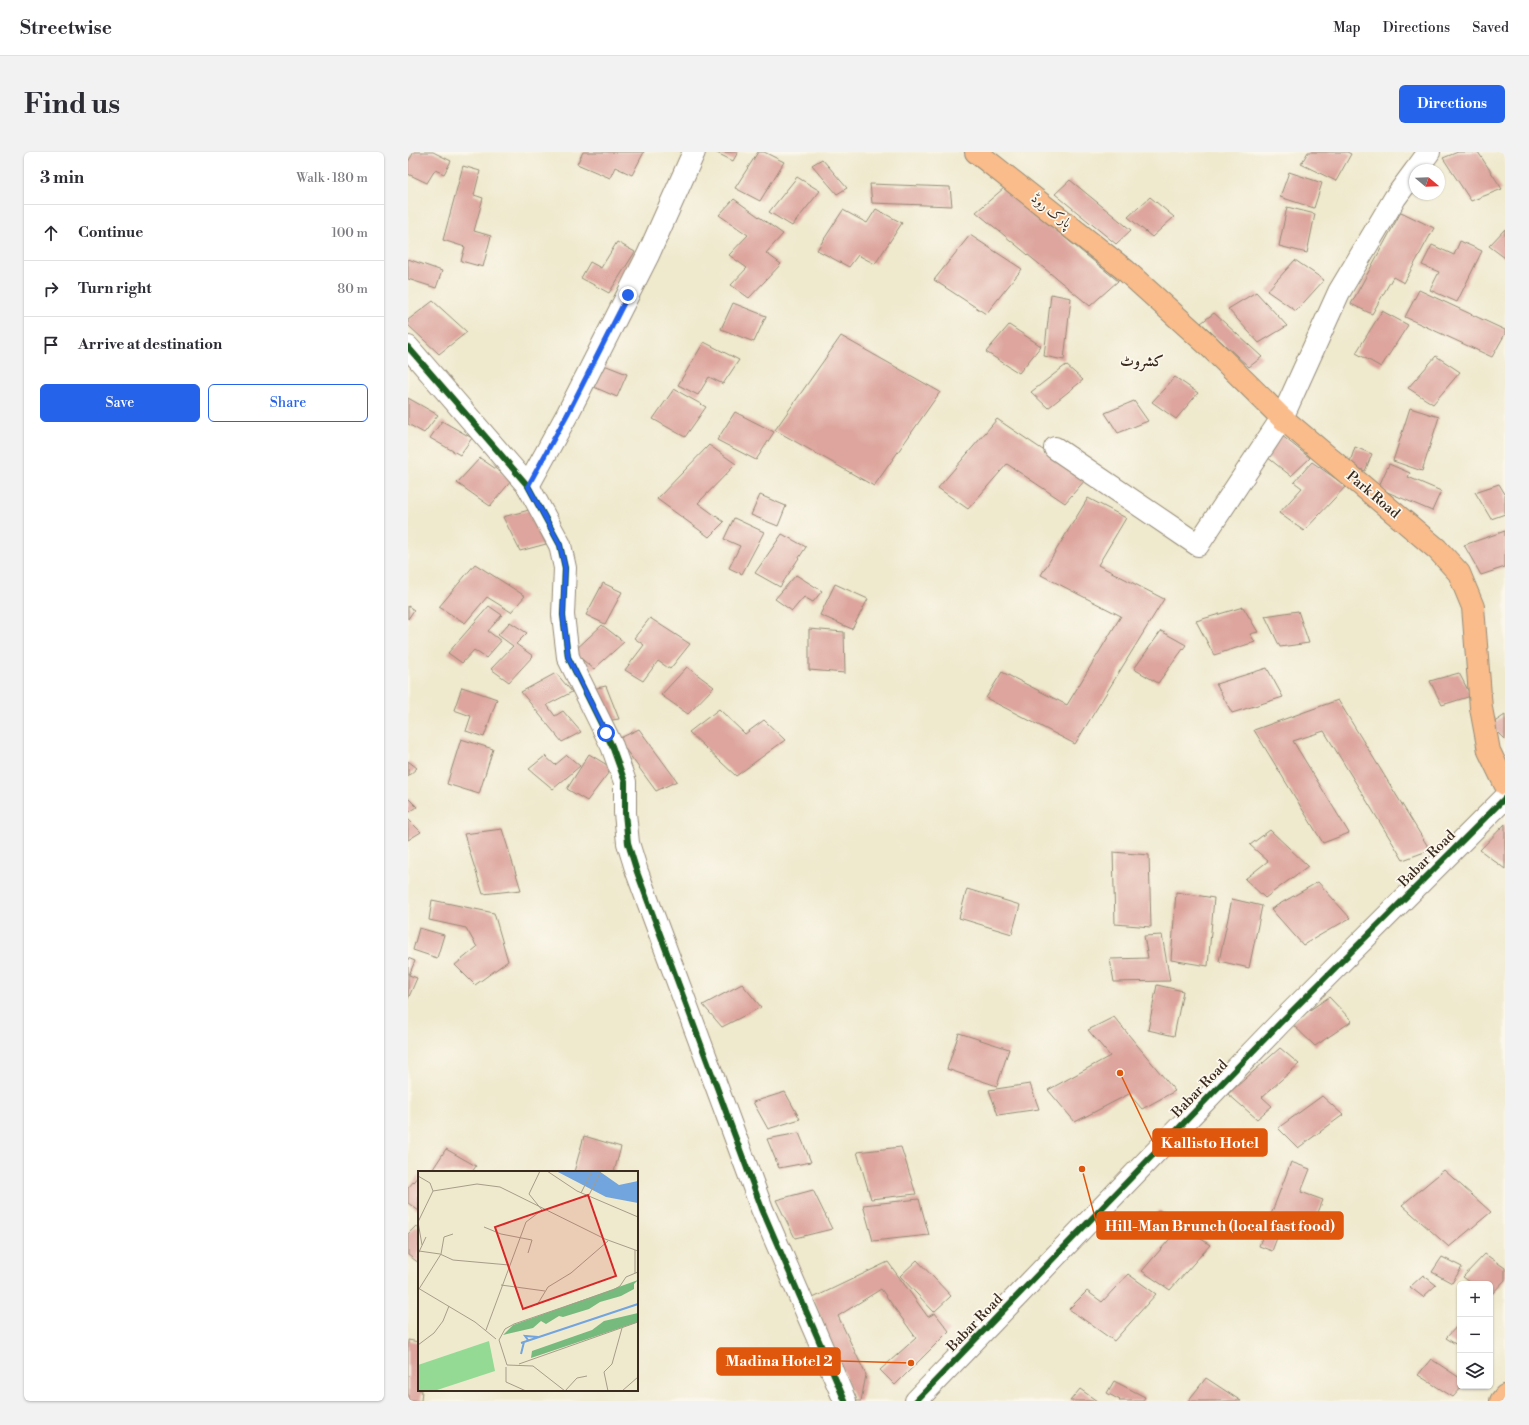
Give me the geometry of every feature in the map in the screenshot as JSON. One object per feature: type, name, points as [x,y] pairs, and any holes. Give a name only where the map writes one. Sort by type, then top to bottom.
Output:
[{"type":"main road","name":"پارک روڈ","points":[[984,155],[1125,270]]},
{"type":"main road","name":"Park Road","points":[[1125,270],[1208,345],[1282,418],[1437,549],[1459,573],[1473,607],[1481,708],[1489,751],[1505,784]]},
{"type":"main road","points":[[1501,1401],[1505,1396]]},
{"type":"street","points":[[528,486],[568,413],[648,255],[694,152]]},
{"type":"street","points":[[1421,164],[1429,152]]},
{"type":"street","points":[[1055,448],[1198,545],[1282,418],[1339,292],[1395,198],[1409,180]]},
{"type":"street","points":[[408,347],[528,486],[560,545],[565,568],[563,615],[568,657],[612,746],[625,782],[625,813],[628,843],[637,872],[762,1208],[845,1401]]},
{"type":"street","name":"Babar Road","points":[[916,1401],[1280,1023],[1505,798]]},
{"type":"building","points":[[414,152],[433,152],[451,161],[444,174],[435,170],[427,183],[408,174],[408,162]]},
{"type":"building","points":[[583,152],[644,152],[632,175],[615,167],[610,178],[577,164]]},
{"type":"building","points":[[715,152],[738,152],[733,161]]},
{"type":"building","points":[[758,152],[764,152],[784,162],[760,201],[735,188]]},
{"type":"building","points":[[1308,152],[1347,152],[1351,154],[1336,181],[1301,164]]},
{"type":"building","points":[[1458,152],[1478,152],[1502,189],[1471,201],[1443,158]]},
{"type":"building","points":[[822,159],[847,188],[837,194],[812,165]]},
{"type":"building","points":[[463,166],[480,171],[474,195],[483,198],[474,231],[491,236],[483,267],[461,261],[465,247],[443,240]]},
{"type":"building","points":[[1289,172],[1322,183],[1314,208],[1280,197]]},
{"type":"building","points":[[797,177],[820,191],[792,226],[769,212]]},
{"type":"building","points":[[1070,180],[1131,230],[1116,244],[1055,194]]},
{"type":"building","points":[[870,184],[950,187],[952,206],[872,203]]},
{"type":"building","points":[[1004,188],[1118,281],[1090,306],[976,212]]},
{"type":"building","points":[[1150,197],[1174,217],[1152,237],[1128,217]]},
{"type":"building","points":[[734,199],[783,234],[766,253],[781,264],[749,298],[731,285],[747,268],[729,255],[748,235],[719,215]]},
{"type":"building","points":[[1287,207],[1315,214],[1307,253],[1279,246]]},
{"type":"building","points":[[876,209],[902,223],[875,264],[858,255],[849,267],[817,250],[843,210],[867,223]]},
{"type":"building","points":[[1401,212],[1434,228],[1404,283],[1393,277],[1372,314],[1351,304]]},
{"type":"building","points":[[1505,229],[1505,258],[1489,246]]},
{"type":"building","points":[[970,235],[1022,269],[986,314],[934,280]]},
{"type":"building","points":[[1460,241],[1482,251],[1457,302],[1430,290],[1439,272],[1422,265],[1432,245],[1454,255]]},
{"type":"building","points":[[617,242],[635,252],[609,293],[581,278],[590,262],[601,268]]},
{"type":"building","points":[[408,259],[442,271],[436,288],[408,279]]},
{"type":"building","points":[[1295,260],[1324,280],[1296,311],[1267,291]]},
{"type":"building","points":[[1419,290],[1505,330],[1505,334],[1492,357],[1405,317]]},
{"type":"building","points":[[1256,292],[1287,326],[1259,343],[1228,309]]},
{"type":"building","points":[[1051,294],[1071,298],[1064,360],[1044,356]]},
{"type":"building","points":[[433,301],[467,332],[439,354],[408,325],[408,320]]},
{"type":"building","points":[[733,303],[766,316],[754,342],[721,329]]},
{"type":"building","points":[[1382,311],[1408,325],[1381,367],[1356,353]]},
{"type":"building","points":[[1214,313],[1262,357],[1249,367],[1201,323]]},
{"type":"building","points":[[1009,325],[1041,346],[1019,373],[986,352]]},
{"type":"building","points":[[841,336],[940,392],[874,486],[775,430]]},
{"type":"building","points":[[704,342],[739,360],[723,384],[709,377],[698,395],[678,385]]},
{"type":"building","points":[[1436,356],[1460,372],[1433,404],[1408,388]]},
{"type":"building","points":[[604,365],[627,374],[617,397],[594,387]]},
{"type":"building","points":[[1066,365],[1083,380],[1048,408],[1031,392]]},
{"type":"building","points":[[1175,377],[1198,393],[1176,419],[1152,402]]},
{"type":"building","points":[[674,389],[706,407],[685,437],[653,419]]},
{"type":"building","points":[[408,398],[438,415],[424,433],[408,424]]},
{"type":"building","points":[[1134,401],[1148,421],[1118,433],[1105,413]]},
{"type":"building","points":[[1410,408],[1439,417],[1422,471],[1393,461]]},
{"type":"building","points":[[735,412],[774,432],[756,460],[717,440]]},
{"type":"building","points":[[997,419],[1086,479],[1065,503],[1007,464],[968,509],[938,488]]},
{"type":"building","points":[[442,421],[472,438],[460,455],[430,438]]},
{"type":"building","points":[[1281,435],[1310,458],[1291,476],[1262,453]]},
{"type":"building","points":[[709,445],[736,464],[698,503],[724,522],[709,537],[657,499]]},
{"type":"building","points":[[1355,447],[1372,454],[1365,471],[1349,465]]},
{"type":"building","points":[[480,458],[512,480],[490,506],[457,483]]},
{"type":"building","points":[[1312,462],[1346,486],[1304,531],[1279,513],[1302,488],[1294,482]]},
{"type":"building","points":[[1389,464],[1410,473],[1408,477],[1441,491],[1432,511],[1378,488]]},
{"type":"building","points":[[1499,484],[1505,494],[1505,514],[1491,519],[1475,492]]},
{"type":"building","points":[[760,495],[786,506],[778,526],[751,515]]},
{"type":"building","points":[[1088,498],[1126,518],[1098,565],[1164,599],[1075,744],[986,698],[1002,672],[1067,705],[1121,616],[1041,575]]},
{"type":"building","points":[[529,510],[546,544],[520,551],[503,517]]},
{"type":"building","points":[[734,518],[764,532],[742,574],[729,568],[740,546],[724,539]]},
{"type":"building","points":[[1505,531],[1505,567],[1481,575],[1464,545]]},
{"type":"building","points":[[782,534],[806,547],[780,587],[755,573]]},
{"type":"building","points":[[475,564],[525,596],[511,612],[487,597],[465,623],[439,607]]},
{"type":"building","points":[[796,575],[822,591],[813,602],[804,597],[792,611],[775,599]]},
{"type":"building","points":[[603,583],[622,592],[605,624],[586,615]]},
{"type":"building","points":[[835,584],[868,599],[852,629],[820,615]]},
{"type":"building","points":[[408,606],[414,610],[408,619]]},
{"type":"building","points":[[489,606],[502,615],[488,631],[501,641],[486,658],[474,650],[462,663],[448,653]]},
{"type":"building","points":[[1243,607],[1258,632],[1250,634],[1255,642],[1214,655],[1196,621]]},
{"type":"building","points":[[1298,611],[1309,643],[1280,647],[1265,616]]},
{"type":"building","points":[[650,618],[690,644],[670,669],[658,661],[643,681],[625,670],[644,645],[634,638]]},
{"type":"building","points":[[510,622],[527,633],[516,644],[533,656],[509,682],[491,669],[513,646],[498,635]]},
{"type":"building","points":[[602,625],[624,642],[594,669],[573,652]]},
{"type":"building","points":[[809,629],[844,632],[845,673],[809,670]]},
{"type":"building","points":[[1161,631],[1186,645],[1158,683],[1134,669]]},
{"type":"building","points":[[687,667],[714,687],[688,714],[661,695]]},
{"type":"building","points":[[1267,668],[1283,697],[1232,713],[1216,684]]},
{"type":"building","points":[[556,673],[572,692],[547,705],[555,716],[563,711],[581,732],[562,742],[521,692]]},
{"type":"building","points":[[1459,673],[1471,696],[1442,705],[1430,681]]},
{"type":"building","points":[[606,686],[619,719],[605,721],[592,689]]},
{"type":"building","points":[[462,687],[497,699],[484,737],[466,731],[471,716],[454,710]]},
{"type":"building","points":[[1338,700],[1430,850],[1403,860],[1324,731],[1293,741],[1349,833],[1323,843],[1254,730]]},
{"type":"building","points":[[719,709],[745,734],[764,720],[785,740],[736,776],[689,732]]},
{"type":"building","points":[[1505,715],[1505,740],[1490,725]]},
{"type":"building","points":[[639,729],[677,781],[656,791],[618,739]]},
{"type":"building","points":[[461,739],[493,749],[479,794],[447,784]]},
{"type":"building","points":[[589,754],[612,768],[587,801],[567,789]]},
{"type":"building","points":[[567,755],[580,766],[553,789],[529,769],[545,756],[555,765]]},
{"type":"building","points":[[408,761],[417,768],[408,776]]},
{"type":"building","points":[[408,798],[417,807],[408,813]]},
{"type":"building","points":[[408,819],[421,832],[408,840]]},
{"type":"building","points":[[1505,824],[1505,869],[1480,850]]},
{"type":"building","points":[[502,829],[521,890],[483,894],[464,834]]},
{"type":"building","points":[[1270,830],[1308,866],[1265,898],[1245,879],[1268,861],[1250,845]]},
{"type":"building","points":[[1113,852],[1149,855],[1151,927],[1115,924]]},
{"type":"building","points":[[1318,882],[1350,918],[1303,945],[1271,909]]},
{"type":"building","points":[[967,889],[1020,905],[1012,934],[959,918]]},
{"type":"building","points":[[1176,892],[1214,898],[1208,966],[1171,960]]},
{"type":"building","points":[[1232,899],[1262,906],[1249,968],[1219,961]]},
{"type":"building","points":[[432,900],[494,913],[508,961],[475,985],[455,965],[477,947],[466,928],[429,920]]},
{"type":"building","points":[[419,928],[444,935],[437,958],[413,950]]},
{"type":"building","points":[[1162,935],[1170,981],[1114,982],[1110,959],[1148,958],[1144,936]]},
{"type":"building","points":[[408,958],[415,961],[409,975],[417,978],[408,999]]},
{"type":"building","points":[[742,984],[761,1007],[722,1027],[703,1005]]},
{"type":"building","points":[[1157,985],[1183,991],[1174,1036],[1148,1030]]},
{"type":"building","points":[[1329,997],[1352,1021],[1315,1046],[1291,1023]]},
{"type":"building","points":[[1114,1017],[1175,1091],[1142,1109],[1129,1094],[1075,1122],[1048,1090],[1110,1056],[1088,1030]]},
{"type":"building","points":[[959,1033],[1009,1049],[997,1086],[947,1069]]},
{"type":"building","points":[[1280,1048],[1299,1064],[1262,1097],[1272,1106],[1257,1119],[1228,1094]]},
{"type":"building","points":[[1030,1084],[1039,1109],[998,1115],[989,1090]]},
{"type":"building","points":[[785,1092],[800,1119],[768,1129],[753,1102]]},
{"type":"building","points":[[1322,1096],[1343,1115],[1298,1148],[1278,1128]]},
{"type":"building","points":[[799,1133],[811,1162],[779,1168],[767,1139]]},
{"type":"building","points":[[584,1136],[621,1147],[614,1171],[574,1171]]},
{"type":"building","points":[[901,1147],[916,1194],[871,1199],[857,1152]]},
{"type":"building","points":[[446,1149],[476,1166],[473,1171],[432,1171]]},
{"type":"building","points":[[1291,1162],[1310,1169],[1301,1192],[1323,1200],[1307,1240],[1280,1230],[1272,1251],[1259,1246]]},
{"type":"building","points":[[1444,1170],[1491,1212],[1449,1247],[1402,1205]]},
{"type":"building","points":[[418,1176],[418,1210],[408,1203],[408,1188]]},
{"type":"building","points":[[813,1190],[832,1229],[795,1238],[776,1200]]},
{"type":"building","points":[[919,1199],[929,1235],[873,1241],[863,1205]]},
{"type":"building","points":[[1159,1210],[1210,1245],[1170,1290],[1142,1271],[1174,1234],[1151,1218]]},
{"type":"building","points":[[416,1226],[418,1227],[418,1262],[408,1255],[408,1234]]},
{"type":"building","points":[[1485,1254],[1505,1268],[1505,1280],[1493,1293],[1493,1281],[1469,1281],[1463,1277]]},
{"type":"building","points":[[1442,1257],[1462,1267],[1452,1283],[1432,1272]]},
{"type":"building","points":[[917,1260],[951,1296],[934,1312],[900,1276]]},
{"type":"building","points":[[888,1262],[928,1317],[935,1313],[949,1331],[895,1385],[880,1370],[916,1338],[881,1289],[838,1316],[866,1375],[861,1401],[855,1401],[813,1298]]},
{"type":"building","points":[[1128,1274],[1156,1294],[1114,1341],[1069,1309],[1087,1291],[1102,1302]]},
{"type":"building","points":[[1423,1275],[1436,1285],[1423,1297],[1410,1287]]},
{"type":"building","points":[[1457,1326],[1457,1345],[1446,1338]]},
{"type":"building","points":[[408,1340],[418,1342],[418,1391],[422,1391],[421,1401],[408,1401]]},
{"type":"building","points":[[1431,1359],[1457,1376],[1457,1389],[1460,1389],[1453,1397],[1418,1375]]},
{"type":"building","points":[[1206,1378],[1241,1401],[1188,1401]]},
{"type":"building","points":[[1114,1381],[1145,1397],[1143,1401],[1119,1401],[1120,1400],[1107,1393]]},
{"type":"building","points":[[1080,1389],[1097,1401],[1070,1401]]},
{"type":"cycle path","points":[[408,347],[528,486],[560,545],[565,568],[563,615],[568,657],[612,746],[625,782],[625,813],[628,843],[637,872],[762,1209],[845,1401]]},
{"type":"cycle path","points":[[916,1401],[1280,1023],[1505,798]]},
{"type":"place","name":"Kallisto Hotel","points":[[1120,1073]]},
{"type":"place","name":"Hill-Man Brunch (local fast food)","points":[[1082,1169]]},
{"type":"place","name":"Madina Hotel 2","points":[[911,1363]]},
{"type":"district","name":"کشروٹ","points":[[1142,361]]},
{"type":"route","points":[[606,733],[568,657],[563,615],[565,568],[560,545],[528,486],[568,413],[628,295]]}]
